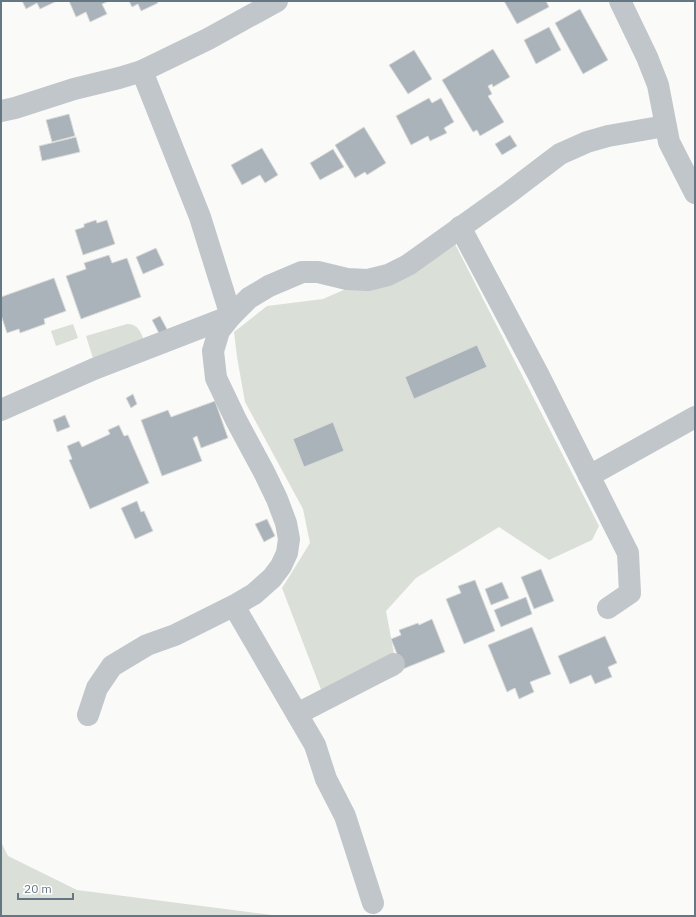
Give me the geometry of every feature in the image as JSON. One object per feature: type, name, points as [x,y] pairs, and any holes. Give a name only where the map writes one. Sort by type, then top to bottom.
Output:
[{"type":"street","points":[[1,111],[74,89],[142,71],[208,39],[277,1]]},
{"type":"street","points":[[620,1],[647,57],[658,85],[669,142],[695,193]]},
{"type":"street","points":[[142,71],[200,217],[231,316]]},
{"type":"street","points":[[88,715],[97,688],[112,666],[147,645],[175,634],[234,606],[254,594],[272,578],[281,566],[287,553],[289,539],[286,523],[277,499],[216,378],[213,351],[219,331],[231,316],[249,298],[269,286],[302,272],[318,272],[346,279],[368,280],[388,275],[408,265],[506,195],[560,154],[587,142],[608,136],[665,126]]},
{"type":"street","points":[[460,227],[538,374],[628,554],[630,593],[608,608]]},
{"type":"street","points":[[1,410],[94,369],[231,316]]},
{"type":"street","points":[[589,476],[695,418]]},
{"type":"street","points":[[234,606],[315,745],[326,779],[345,816],[373,902]]},
{"type":"street","points":[[297,714],[394,664]]},
{"type":"shaded area","points":[[454,242],[599,526],[592,540],[549,560],[499,527],[416,578],[386,611],[398,675],[327,705],[282,588],[310,543],[303,509],[245,402],[234,332],[267,306],[323,299]]},
{"type":"shaded area","points":[[73,324],[78,338],[56,346],[51,331]]},
{"type":"shaded area","points":[[127,324],[134,325],[140,331],[144,340],[93,358],[86,336]]},
{"type":"shaded area","points":[[1,842],[8,856],[77,890],[280,916],[1,916]]},
{"type":"building","points":[[22,1],[57,1],[40,9],[37,3],[26,9]]},
{"type":"building","points":[[69,1],[109,1],[102,4],[107,14],[90,22],[86,12],[76,17]]},
{"type":"building","points":[[129,1],[157,1],[158,3],[141,11],[138,4],[132,7]]},
{"type":"building","points":[[504,1],[546,1],[549,7],[517,24]]},
{"type":"building","points":[[580,9],[608,60],[583,74],[555,23]]},
{"type":"building","points":[[549,27],[561,50],[536,64],[524,40]]},
{"type":"building","points":[[493,49],[510,77],[493,87],[492,84],[488,86],[492,94],[488,96],[504,122],[480,136],[477,130],[473,132],[442,80]]},
{"type":"building","points":[[414,50],[432,79],[408,94],[389,65]]},
{"type":"building","points":[[429,98],[432,103],[441,98],[454,122],[444,128],[447,133],[430,141],[428,136],[411,145],[396,116]]},
{"type":"building","points":[[69,114],[75,136],[52,142],[46,120]]},
{"type":"building","points":[[364,127],[386,163],[367,175],[365,172],[355,178],[335,145]]},
{"type":"building","points":[[510,135],[517,146],[502,155],[495,144]]},
{"type":"building","points":[[76,137],[80,152],[42,161],[39,146]]},
{"type":"building","points":[[262,148],[278,175],[265,183],[260,175],[242,185],[231,165]]},
{"type":"building","points":[[333,149],[344,167],[320,180],[310,163]]},
{"type":"building","points":[[96,220],[97,223],[107,220],[115,244],[83,255],[75,230],[84,227],[84,224]]},
{"type":"building","points":[[156,248],[164,265],[143,274],[136,257]]},
{"type":"building","points":[[109,255],[112,263],[127,258],[141,297],[81,319],[66,276],[86,269],[84,263]]},
{"type":"building","points":[[54,278],[66,311],[44,319],[45,324],[20,333],[19,329],[7,333],[1,315],[1,297]]},
{"type":"building","points":[[160,316],[169,333],[161,337],[152,320]]},
{"type":"building","points":[[477,345],[487,367],[414,399],[405,377]]},
{"type":"building","points":[[133,394],[137,404],[131,408],[126,398]]},
{"type":"building","points":[[215,401],[228,438],[201,448],[197,436],[193,438],[202,461],[162,476],[141,420],[168,410],[171,417]]},
{"type":"building","points":[[65,415],[70,427],[57,432],[53,420]]},
{"type":"building","points":[[333,422],[344,451],[304,467],[293,439]]},
{"type":"building","points":[[119,425],[124,436],[128,435],[149,483],[90,509],[69,460],[72,459],[67,446],[79,441],[82,447],[110,434],[108,430]]},
{"type":"building","points":[[137,501],[141,512],[144,511],[153,531],[135,539],[121,508]]},
{"type":"building","points":[[267,519],[275,536],[264,542],[255,524]]},
{"type":"building","points":[[541,569],[554,601],[534,609],[521,577]]},
{"type":"building","points":[[475,580],[495,631],[464,644],[446,599],[461,593],[458,586]]},
{"type":"building","points":[[502,582],[509,598],[491,605],[485,589]]},
{"type":"building","points":[[526,597],[532,614],[501,627],[494,610]]},
{"type":"building","points":[[432,619],[445,652],[403,669],[391,639],[401,635],[399,630],[418,623],[419,625]]},
{"type":"building","points":[[532,627],[551,674],[530,682],[534,692],[519,699],[515,688],[507,692],[488,645]]},
{"type":"building","points":[[605,636],[617,663],[608,667],[612,677],[595,684],[591,675],[570,684],[558,656]]}]
